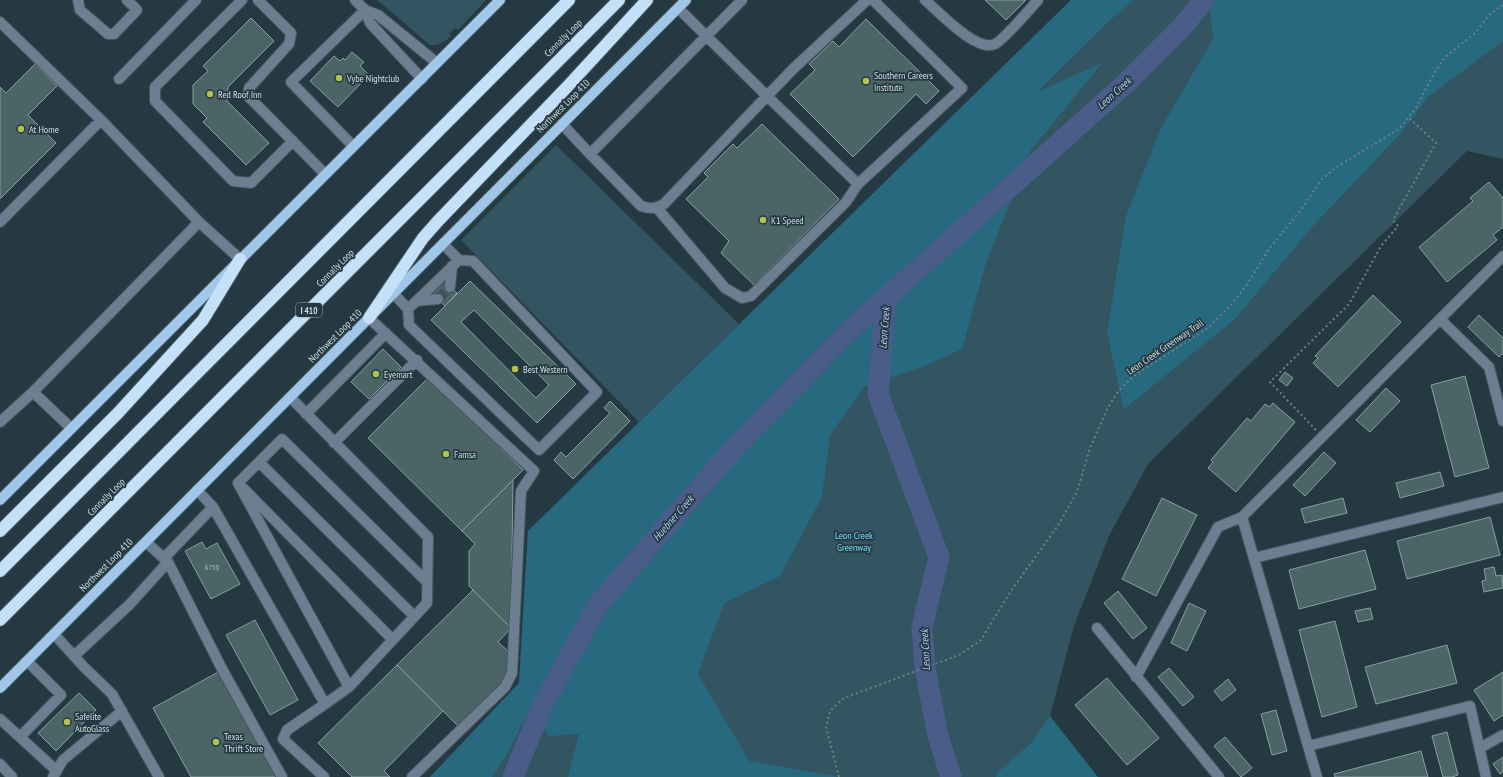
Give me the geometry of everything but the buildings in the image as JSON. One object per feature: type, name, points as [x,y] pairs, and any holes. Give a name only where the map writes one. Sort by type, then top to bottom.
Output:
[{"type":"highway","points":[[0,571],[569,0]]},
{"type":"highway","name":"Connally Loop","points":[[0,620],[619,0]]},
{"type":"highway","points":[[369,318],[423,238],[567,87],[647,0]]},
{"type":"highway","points":[[0,531],[118,413],[202,320],[240,259]]},
{"type":"main road","points":[[0,500],[500,0]]},
{"type":"main road","name":"Northwest Loop 410","points":[[0,688],[686,0]]},
{"type":"street","points":[[78,0],[80,10],[108,34],[114,34],[137,10],[127,0]]},
{"type":"street","points":[[119,79],[196,0]]},
{"type":"street","points":[[242,0],[155,87],[155,101],[232,181],[251,183],[293,142]]},
{"type":"street","points":[[258,0],[291,33],[289,44],[249,88],[248,96],[325,174]]},
{"type":"street","points":[[355,0],[365,10],[370,23],[422,79]]},
{"type":"street","points":[[590,154],[742,0]]},
{"type":"street","points":[[562,124],[641,206],[649,209],[657,208],[664,204],[792,70],[867,0]]},
{"type":"street","points":[[657,208],[725,288],[742,298],[751,296],[846,202],[858,184],[962,88],[873,0]]},
{"type":"street","points":[[925,0],[968,37],[978,44],[985,46],[996,44],[1038,0]]},
{"type":"street","points":[[678,8],[858,184]]},
{"type":"street","points":[[365,10],[378,15],[437,63]]},
{"type":"street","points":[[353,146],[291,82],[365,10]]},
{"type":"street","points":[[0,22],[101,120],[199,222],[240,259]]},
{"type":"street","points":[[0,222],[101,120]]},
{"type":"street","points":[[0,422],[33,392],[199,222]]},
{"type":"street","points":[[443,244],[455,263],[450,287]]},
{"type":"street","points":[[1136,677],[1218,527],[1242,517],[1503,256]]},
{"type":"street","points":[[394,294],[408,309],[409,325],[539,450],[598,392],[473,261],[455,263],[408,309]]},
{"type":"street","points":[[416,301],[438,300]]},
{"type":"street","points":[[369,318],[417,360],[534,472],[521,491],[512,673],[505,687],[412,777]]},
{"type":"street","points":[[1440,319],[1489,367],[1503,421]]},
{"type":"street","points":[[306,414],[386,333]]},
{"type":"street","points":[[334,443],[417,360]]},
{"type":"street","points":[[33,392],[71,428]]},
{"type":"street","points":[[290,397],[428,537],[427,603],[349,687],[287,730],[283,739],[324,777]]},
{"type":"street","points":[[238,483],[282,439],[427,582]]},
{"type":"street","points":[[259,462],[414,616]]},
{"type":"street","points":[[238,483],[393,640]]},
{"type":"street","points":[[238,483],[349,687]]},
{"type":"street","points":[[197,490],[213,508],[325,704]]},
{"type":"street","points":[[1254,558],[1503,497]]},
{"type":"street","points":[[74,656],[130,604],[166,560],[213,508]]},
{"type":"street","points":[[1242,517],[1308,746],[1313,776]]},
{"type":"street","points":[[146,542],[166,560],[222,669],[282,777]]},
{"type":"street","points":[[1097,628],[1218,777]]},
{"type":"street","points":[[54,634],[112,694],[159,777]]},
{"type":"street","points":[[20,737],[61,695],[27,661]]},
{"type":"street","points":[[1308,746],[1470,706],[1486,777]]},
{"type":"street","points":[[0,719],[20,737],[55,774],[63,760],[122,711]]},
{"type":"street","points":[[1480,748],[1503,735]]},
{"type":"street","points":[[0,764],[12,777]]},
{"type":"path","name":"Leon Creek Greenway Trail","points":[[839,777],[826,727],[830,711],[844,698],[959,655],[981,640],[1011,591],[1059,524],[1077,492],[1090,448],[1107,408],[1119,390],[1135,375],[1208,328],[1232,305],[1248,283],[1269,249],[1300,211],[1322,179],[1338,166],[1375,145],[1399,129],[1416,108],[1444,58],[1475,33],[1490,14],[1503,5]]},
{"type":"path","points":[[1322,436],[1270,382],[1349,304],[1382,246],[1398,226],[1393,220],[1436,143],[1408,117]]},
{"type":"green space","points":[[377,0],[486,0],[458,30],[455,28],[449,34],[451,36],[442,43],[430,45]]},
{"type":"green space","name":"Leon Creek Greenway","points":[[1071,0],[1503,0],[1503,159],[1467,151],[1148,464],[1109,536],[1074,626],[1050,716],[1044,777],[430,777],[519,683],[528,531],[639,422],[461,240],[556,145],[739,324]]},
{"type":"shaded area","points":[[1071,0],[1134,0],[1109,21],[1037,92],[1102,63],[1031,150],[986,263],[962,349],[922,367],[865,386],[830,435],[822,497],[780,576],[724,603],[698,674],[749,761],[839,777],[568,777],[579,734],[549,736],[531,707],[506,756],[492,777],[430,777],[519,683],[528,531]]},
{"type":"shaded area","points":[[1209,0],[1503,0],[1503,41],[1428,97],[1401,133],[1312,227],[1234,320],[1124,409],[1107,333],[1126,216],[1161,128],[1213,39]]},
{"type":"shaded area","points":[[1050,716],[1098,777],[996,777],[997,773],[1031,743]]},
{"type":"waterway","name":"Leon Creek","points":[[951,777],[938,736],[925,668],[922,627],[939,557],[878,394],[886,298],[1126,83],[1184,25],[1204,0]]},
{"type":"waterway","name":"Huebner Creek","points":[[513,777],[543,704],[597,606],[737,445],[853,327],[886,298]]},
{"type":"tunnel","points":[[438,299],[450,287]]},
{"type":"place","name":"Vybe Nightclub","points":[[339,78]]},
{"type":"place","name":"Southern Careers Institute","points":[[866,81]]},
{"type":"place","name":"Red Roof Inn","points":[[210,94]]},
{"type":"place","name":"At Home","points":[[21,129]]},
{"type":"place","name":"K1 Speed","points":[[763,220]]},
{"type":"place","name":"Best Western","points":[[515,369]]},
{"type":"place","name":"Eyemart","points":[[376,374]]},
{"type":"place","name":"Famsa","points":[[446,454]]},
{"type":"place","name":"Safelite AutoGlass","points":[[67,722]]},
{"type":"place","name":"Texas Thrift Store","points":[[216,742]]}]
